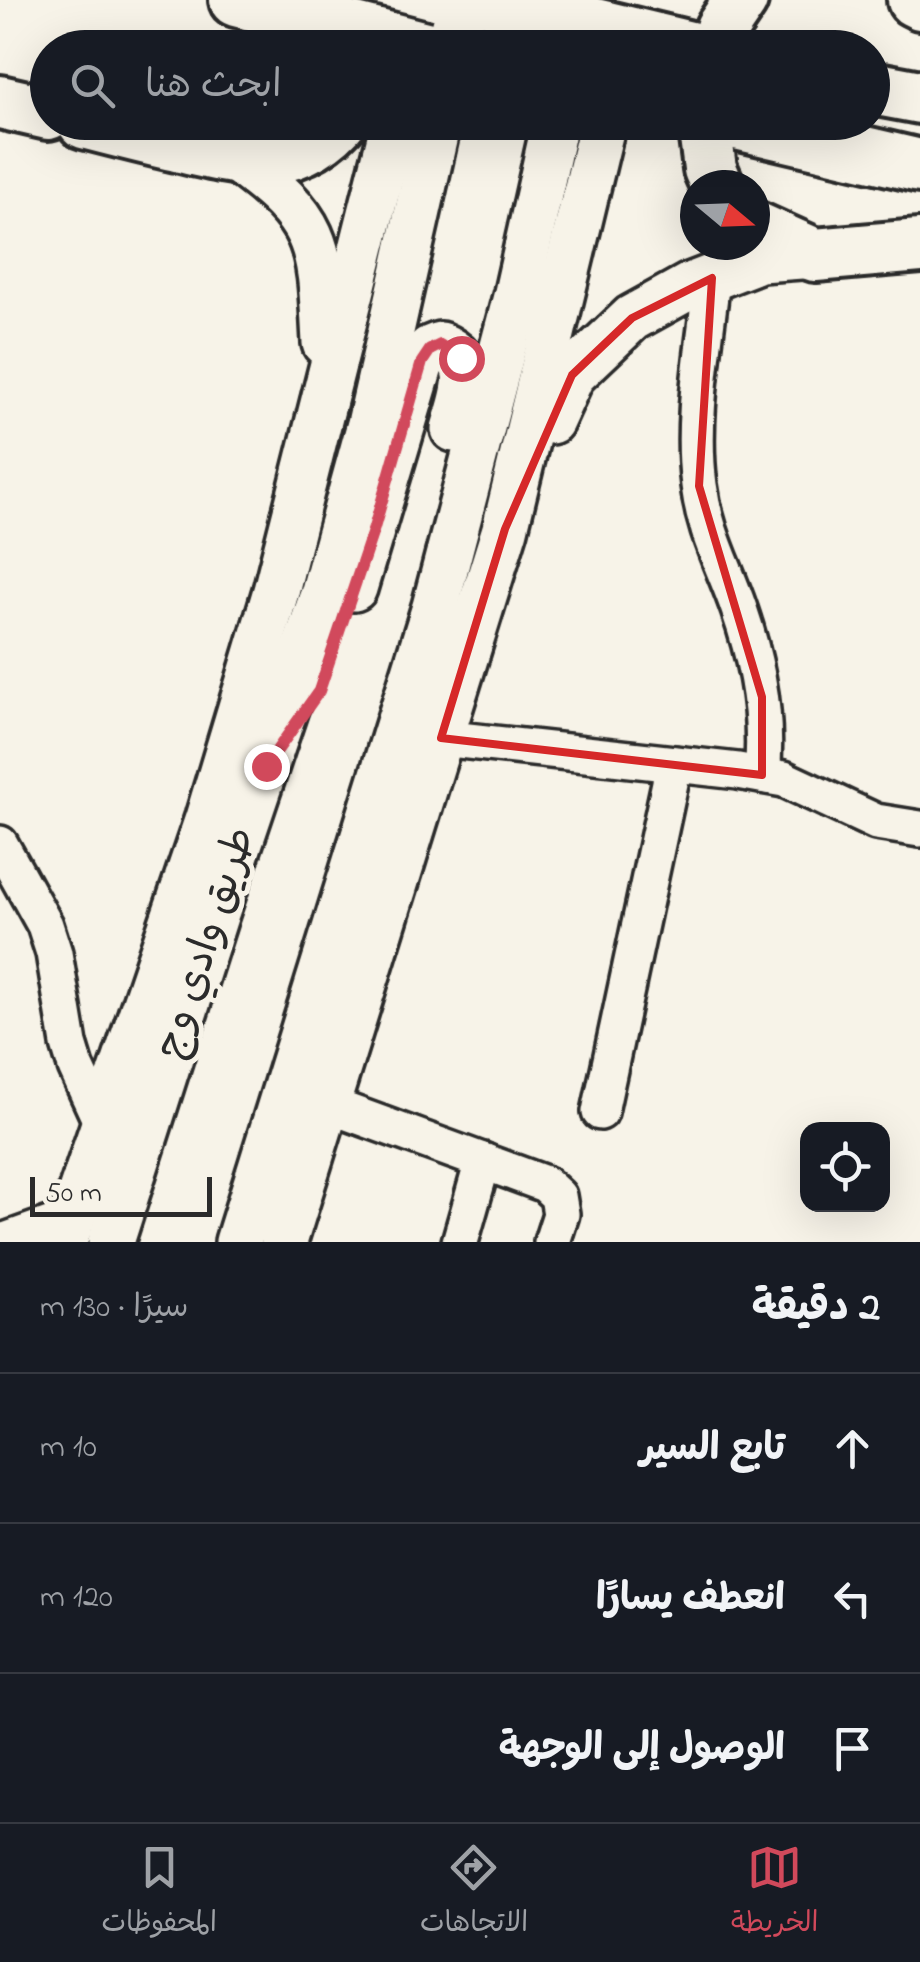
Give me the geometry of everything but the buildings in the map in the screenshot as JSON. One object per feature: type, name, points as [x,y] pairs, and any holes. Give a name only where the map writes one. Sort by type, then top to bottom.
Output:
[{"type":"highway","points":[[236,0],[366,25]]},
{"type":"highway","points":[[491,0],[615,30]]},
{"type":"highway","points":[[722,30],[740,0]]},
{"type":"highway","points":[[890,92],[920,98]]},
{"type":"highway","points":[[0,102],[30,110]]},
{"type":"highway","points":[[156,140],[236,160],[290,154],[316,140]]},
{"type":"highway","points":[[710,170],[722,140]]},
{"type":"highway","points":[[802,140],[920,166]]},
{"type":"highway","points":[[770,234],[815,254],[920,246]]},
{"type":"main road","points":[[416,30],[424,0]]},
{"type":"main road","points":[[459,30],[465,0]]},
{"type":"main road","points":[[576,30],[583,0]]},
{"type":"main road","points":[[625,30],[632,0]]},
{"type":"main road","points":[[310,458],[390,140]]},
{"type":"main road","name":"طريق وادي وج","points":[[111,1242],[323,595],[370,424],[434,140]]},
{"type":"main road","points":[[243,1227],[365,841],[443,575],[517,293],[551,140]]},
{"type":"main road","points":[[284,1242],[510,508],[600,140]]},
{"type":"main road","points":[[236,160],[274,186],[298,212],[316,246],[325,349],[310,458]]},
{"type":"main road","points":[[510,508],[572,375],[632,318],[760,259],[815,254]]},
{"type":"main road","points":[[266,766],[319,691],[374,528],[422,362],[430,350],[440,345],[461,358],[466,385],[444,487],[443,575]]},
{"type":"main road","name":"طريق وادي وج","points":[[68,1230],[208,818],[310,458]]},
{"type":"main road","points":[[254,666],[266,766]]},
{"type":"main road","points":[[243,1227],[312,1149]]},
{"type":"street","points":[[712,278],[696,441],[699,486],[710,542],[739,608],[762,697],[766,734],[762,775]]},
{"type":"street","points":[[441,738],[784,779],[876,822],[920,829]]},
{"type":"street","points":[[600,1112],[674,764]]},
{"type":"street","points":[[0,844],[46,925],[76,1067],[103,1126]]},
{"type":"street","points":[[326,1104],[546,1184],[558,1196],[561,1214],[552,1242]]},
{"type":"street","points":[[460,1242],[483,1162]]},
{"type":"street","points":[[2,1242],[68,1230]]},
{"type":"highlighted area","points":[[712,278],[699,486],[762,697],[762,775],[441,738],[505,529],[572,375],[632,318]]},
{"type":"route","points":[[266,766],[319,691],[374,528],[422,362],[430,350],[440,345],[461,358]]}]
